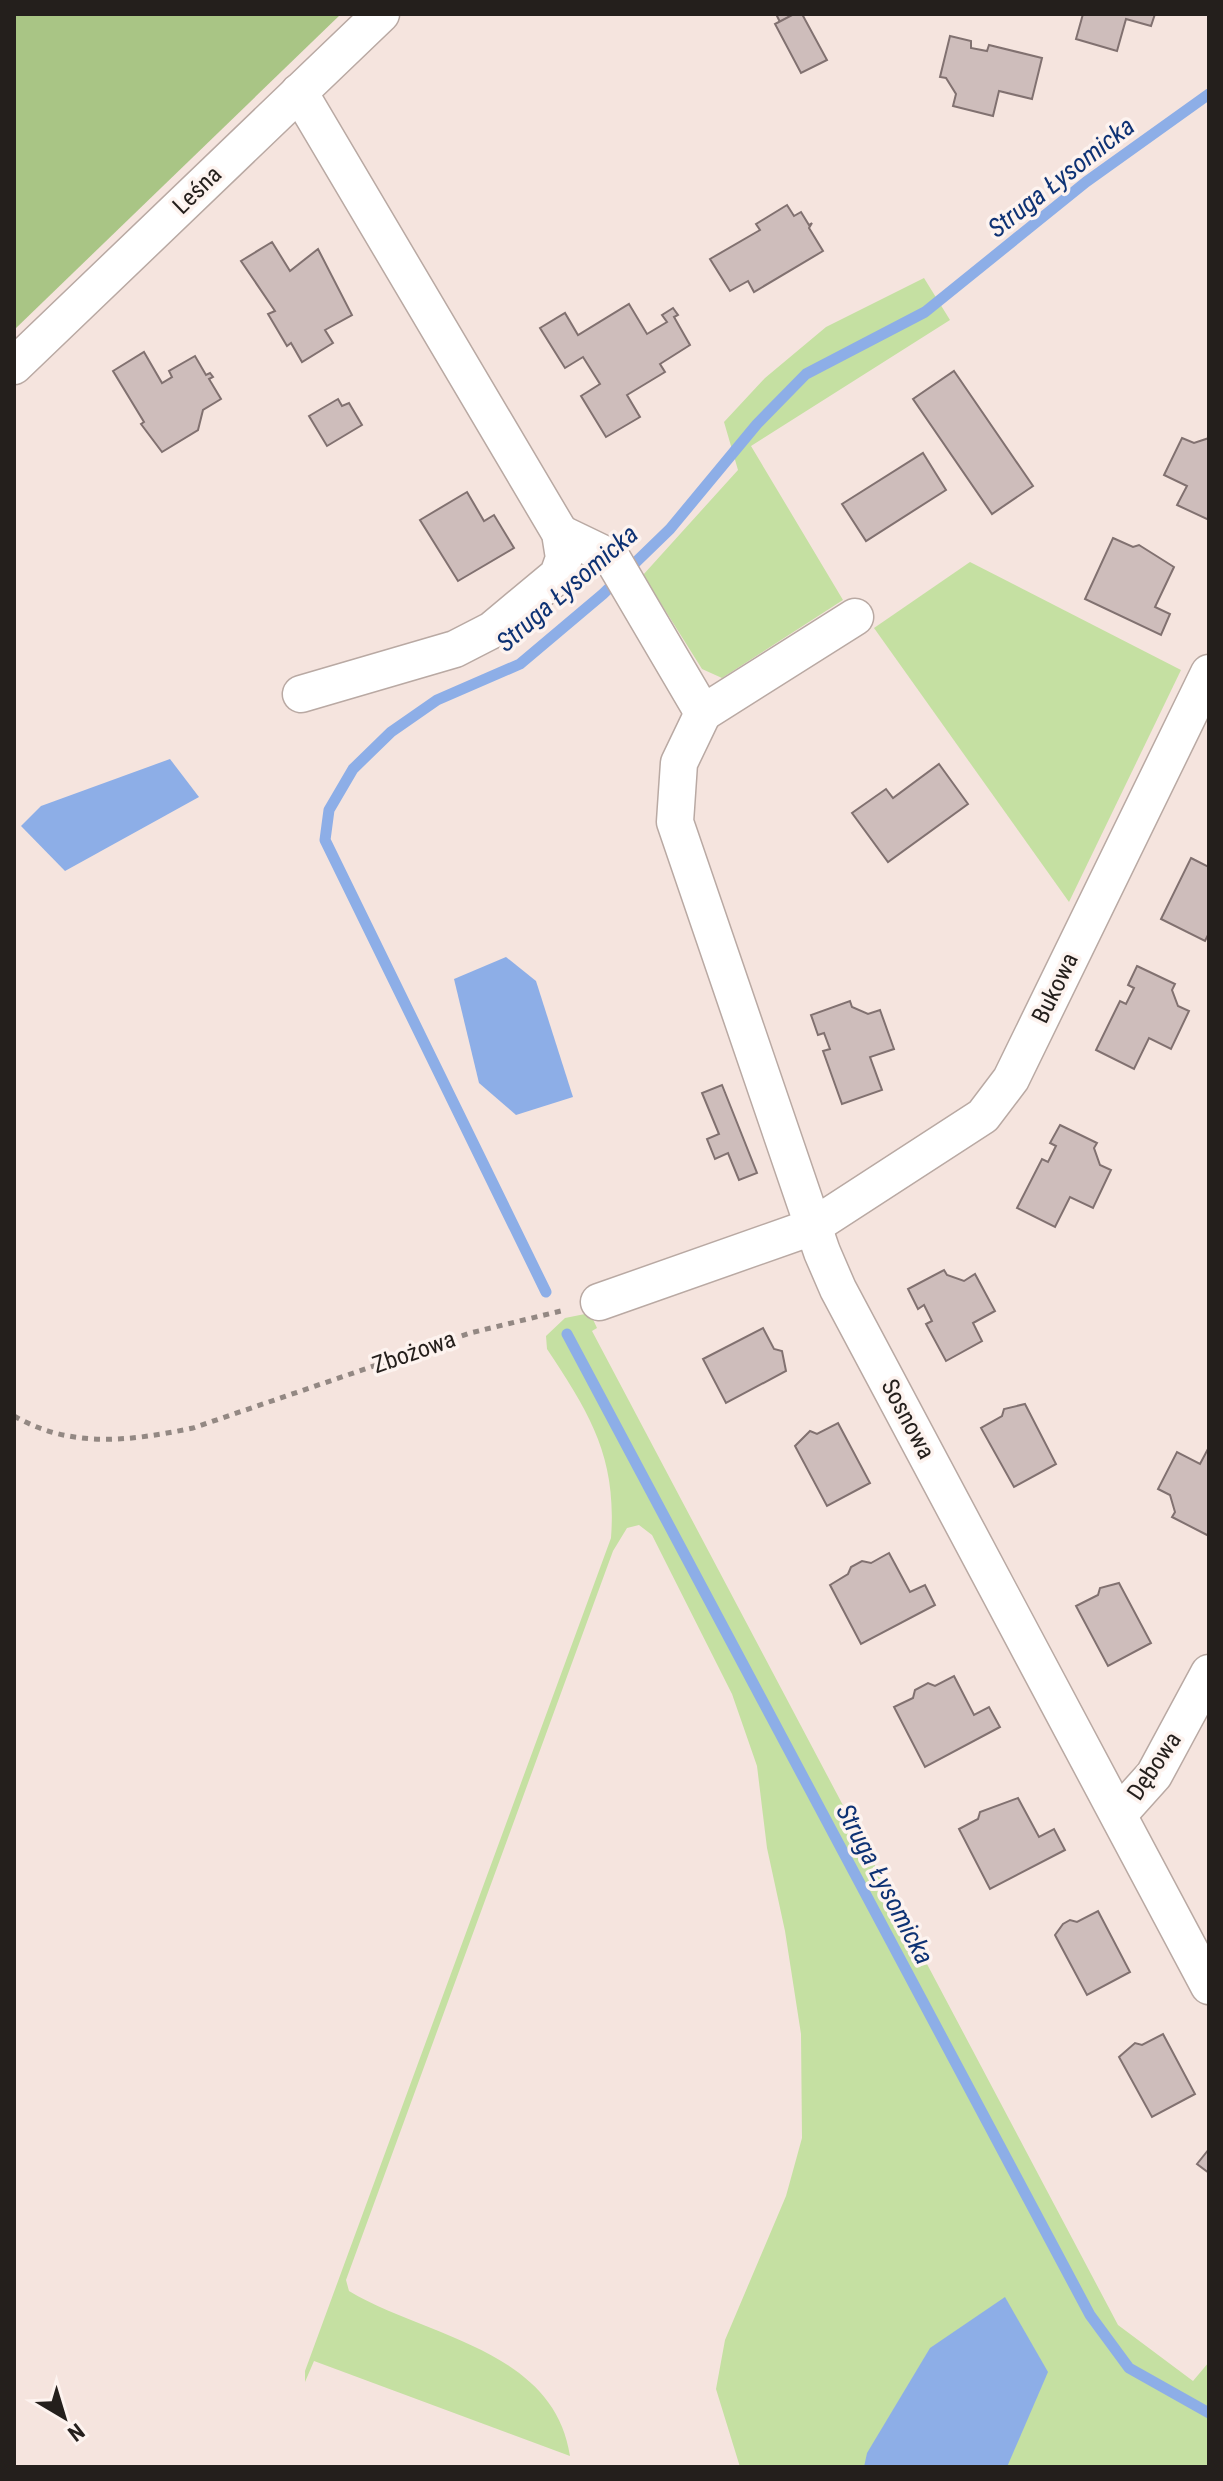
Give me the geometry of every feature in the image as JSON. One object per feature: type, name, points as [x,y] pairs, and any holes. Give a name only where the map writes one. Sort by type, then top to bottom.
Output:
[{"type":"street","name":"Leśna","points":[[14,366],[381,14]]},
{"type":"street","points":[[299,92],[560,533],[564,558],[558,575],[492,630],[455,649],[301,694]]},
{"type":"street","points":[[560,533],[612,558],[703,713],[855,617]]},
{"type":"street","name":"Bukowa","points":[[812,1227],[960,1132],[999,1098],[1209,673]]},
{"type":"street","name":"Sosnowa","points":[[703,713],[684,746],[679,763],[675,822],[812,1227],[838,1289],[1209,1986]]},
{"type":"street","points":[[599,1302],[812,1227]]},
{"type":"street","name":"Dębowa","points":[[1119,1814],[1154,1775],[1209,1673]]},
{"type":"path","name":"Zbożowa","points":[[14,1416],[57,1434],[89,1441],[151,1437],[193,1428],[470,1333],[599,1302]]},
{"type":"green space","points":[[14,14],[341,14],[14,330]]},
{"type":"green space","points":[[924,278],[950,320],[751,446],[843,600],[722,678],[702,669],[643,575],[738,470],[724,422],[765,378],[826,327]]},
{"type":"green space","points":[[970,562],[1181,670],[1069,902],[874,628]]},
{"type":"green space","points":[[590,1313],[597,1328],[592,1331],[1118,2325],[1193,2381],[1209,2362],[1209,2467],[740,2467],[716,2389],[725,2340],[786,2196],[802,2138],[801,2034],[785,1931],[767,1848],[757,1766],[732,1694],[652,1535],[639,1525],[627,1528],[613,1551],[346,2280],[349,2291],[449,2335],[513,2369],[540,2392],[559,2420],[570,2456],[314,2361],[305,2382],[305,2371],[611,1538],[610,1483],[605,1460],[588,1416],[547,1349],[546,1336],[565,1318]]},
{"type":"water","points":[[170,759],[199,797],[65,871],[21,826],[41,806]]},
{"type":"water","points":[[506,957],[536,981],[573,1097],[516,1115],[479,1083],[454,979]]},
{"type":"water","points":[[1005,2297],[1048,2372],[1007,2467],[864,2467],[867,2453],[930,2348]]},
{"type":"building","points":[[776,14],[794,14],[780,22]]},
{"type":"building","points":[[794,14],[802,14],[827,60],[801,73],[775,24]]},
{"type":"building","points":[[1083,14],[1155,14],[1151,26],[1126,19],[1117,51],[1076,39]]},
{"type":"building","points":[[950,36],[971,41],[971,48],[987,51],[989,45],[1042,58],[1032,99],[999,91],[993,116],[953,106],[956,94],[946,78],[940,77]]},
{"type":"building","points":[[787,205],[794,216],[801,212],[809,225],[812,223],[809,228],[823,251],[754,292],[748,281],[730,291],[710,259],[760,230],[756,224]]},
{"type":"building","points":[[272,242],[290,271],[318,249],[352,315],[325,330],[333,343],[302,362],[291,343],[287,346],[268,314],[275,311],[241,261]]},
{"type":"building","points":[[629,304],[647,334],[667,322],[662,315],[673,308],[678,315],[674,317],[690,345],[660,364],[665,372],[627,395],[640,417],[606,437],[581,396],[600,384],[583,357],[565,368],[540,328],[565,313],[578,335]]},
{"type":"building","points":[[144,352],[162,383],[172,377],[169,371],[195,356],[206,375],[210,373],[213,377],[209,379],[221,399],[203,410],[198,430],[162,452],[141,424],[144,422],[113,371]]},
{"type":"building","points":[[954,371],[1033,486],[992,514],[913,399]]},
{"type":"building","points":[[338,399],[342,406],[349,403],[362,425],[327,446],[309,416]]},
{"type":"building","points":[[1182,438],[1194,443],[1209,438],[1209,520],[1177,505],[1187,486],[1164,475]]},
{"type":"building","points":[[923,453],[946,490],[866,541],[842,504]]},
{"type":"building","points":[[467,492],[484,521],[494,515],[514,548],[458,581],[420,520]]},
{"type":"building","points":[[1113,538],[1133,547],[1139,545],[1174,567],[1155,607],[1170,614],[1161,635],[1085,599]]},
{"type":"building","points":[[939,764],[968,804],[888,862],[852,813],[886,789],[893,798]]},
{"type":"building","points":[[1191,858],[1209,867],[1209,933],[1205,941],[1161,919]]},
{"type":"building","points":[[1137,966],[1175,984],[1172,990],[1178,1006],[1189,1011],[1171,1049],[1149,1038],[1134,1069],[1096,1050],[1120,1001],[1126,1004],[1134,988],[1128,985]]},
{"type":"building","points":[[850,1001],[852,1007],[868,1014],[880,1010],[894,1049],[870,1057],[882,1090],[842,1104],[823,1051],[830,1049],[824,1033],[818,1035],[811,1015]]},
{"type":"building","points":[[722,1085],[757,1173],[739,1180],[728,1153],[715,1159],[707,1139],[719,1134],[702,1093]]},
{"type":"building","points":[[1060,1125],[1097,1143],[1094,1148],[1100,1165],[1111,1170],[1093,1208],[1070,1197],[1055,1227],[1017,1208],[1042,1159],[1048,1162],[1056,1146],[1050,1143]]},
{"type":"building","points":[[944,1270],[947,1275],[964,1281],[975,1274],[995,1311],[973,1323],[982,1341],[946,1361],[926,1324],[932,1321],[924,1305],[918,1309],[908,1289]]},
{"type":"building","points":[[763,1328],[774,1349],[782,1351],[786,1371],[726,1403],[703,1359]]},
{"type":"building","points":[[1025,1404],[1056,1464],[1014,1487],[981,1428],[1002,1416],[1004,1409]]},
{"type":"building","points":[[838,1423],[870,1483],[827,1506],[795,1446],[810,1431],[817,1434]]},
{"type":"building","points":[[1209,1447],[1209,1536],[1172,1517],[1175,1512],[1170,1495],[1158,1489],[1177,1452],[1200,1464]]},
{"type":"building","points":[[889,1553],[910,1592],[925,1585],[935,1605],[861,1644],[830,1585],[862,1561],[871,1563]]},
{"type":"building","points":[[1119,1583],[1151,1643],[1108,1666],[1076,1606],[1098,1595],[1100,1588]]},
{"type":"building","points":[[954,1676],[974,1715],[989,1707],[1000,1727],[925,1767],[894,1707],[913,1698],[915,1690],[928,1683],[935,1686]]},
{"type":"building","points":[[1018,1798],[1039,1837],[1054,1829],[1065,1850],[990,1889],[959,1829],[978,1819],[980,1812]]},
{"type":"building","points":[[1098,1911],[1130,1972],[1087,1995],[1055,1935],[1070,1920],[1077,1922]]},
{"type":"building","points":[[1163,2034],[1195,2094],[1152,2117],[1119,2057],[1135,2043],[1142,2045]]},
{"type":"building","points":[[1209,2149],[1209,2173],[1197,2164]]},
{"type":"waterway","name":"Struga Łysomicka","points":[[546,1292],[325,840],[329,810],[353,769],[391,732],[437,700],[520,664],[603,594],[670,529],[757,424],[806,374],[925,312],[1086,182],[1209,94]]},
{"type":"waterway","name":"Struga Łysomicka","points":[[567,1334],[1090,2315],[1129,2368],[1209,2413]]}]
